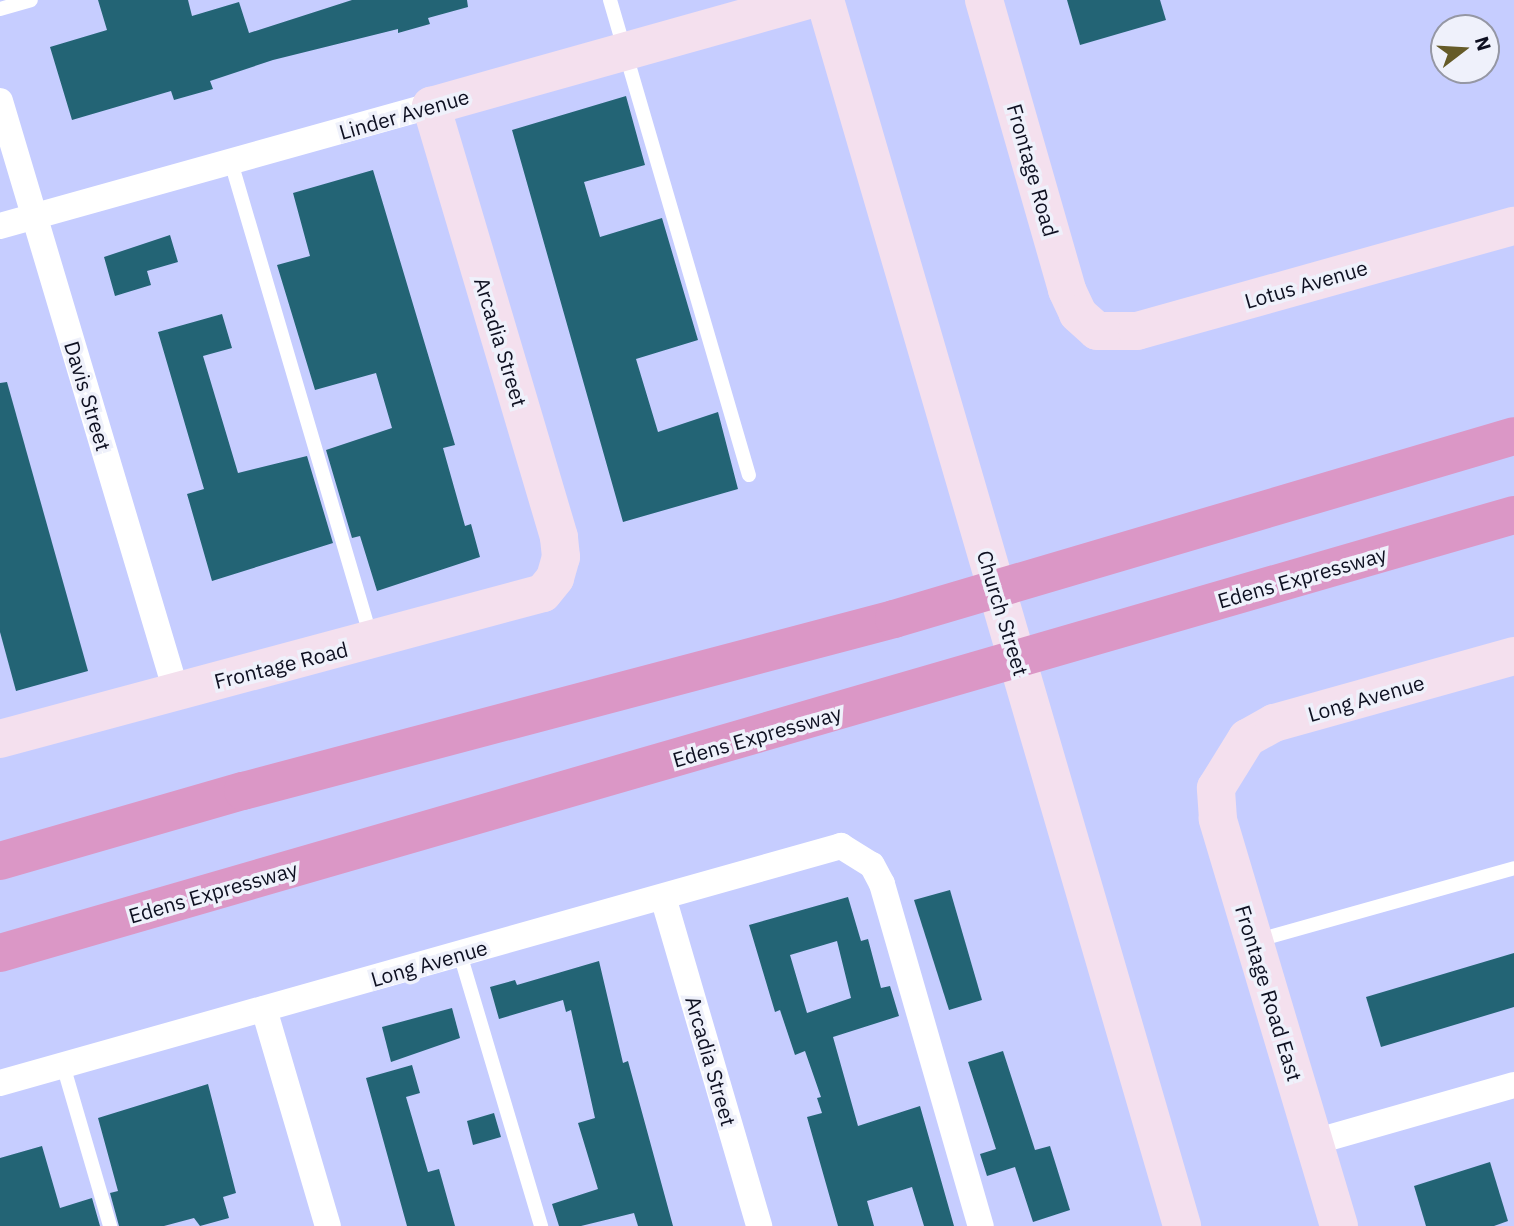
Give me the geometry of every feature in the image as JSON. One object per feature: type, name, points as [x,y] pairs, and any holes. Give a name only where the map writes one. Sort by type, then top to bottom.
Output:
[{"type":"highway","points":[[0,861],[243,791],[894,620],[1514,436]]},
{"type":"highway","name":"Edens Expressway","points":[[0,953],[1514,515]]},
{"type":"street","name":"Linder Avenue","points":[[0,226],[808,0]]},
{"type":"street","name":"Church Street","points":[[825,0],[1182,1226]]},
{"type":"street","name":"Frontage Road","points":[[984,0],[1067,290],[1078,314],[1097,331]]},
{"type":"street","name":"Davis Street","points":[[0,101],[176,691]]},
{"type":"street","name":"Arcadia Street","points":[[431,106],[559,537],[561,557],[555,578]]},
{"type":"street","name":"Lotus Avenue","points":[[1097,331],[1136,331],[1514,226]]},
{"type":"street","name":"Frontage Road","points":[[0,739],[525,600],[542,593],[555,578]]},
{"type":"street","name":"Long Avenue","points":[[1230,760],[1248,737],[1274,723],[1514,656]]},
{"type":"street","name":"Frontage Road East","points":[[1230,760],[1216,788],[1218,819],[1339,1226]]},
{"type":"street","name":"Long Avenue","points":[[0,1083],[663,897],[820,849],[841,846],[872,865],[882,884],[981,1226]]},
{"type":"street","name":"Arcadia Street","points":[[663,897],[759,1226]]},
{"type":"street","points":[[264,1009],[328,1226]]},
{"type":"street","points":[[1314,1142],[1514,1085]]},
{"type":"lane","points":[[0,9],[32,0]]},
{"type":"lane","points":[[610,0],[749,475]]},
{"type":"lane","points":[[231,162],[372,641]]},
{"type":"lane","points":[[1254,942],[1514,868]]},
{"type":"lane","points":[[460,954],[541,1226]]},
{"type":"lane","points":[[64,1065],[110,1226]]},
{"type":"building","points":[[98,0],[188,0],[192,16],[239,2],[249,33],[352,0],[467,0],[468,7],[428,18],[430,24],[398,33],[398,29],[273,60],[210,81],[213,89],[174,100],[171,91],[72,120],[50,47],[107,30]]},
{"type":"building","points":[[1067,0],[1160,0],[1166,20],[1080,45]]},
{"type":"building","points":[[626,96],[645,165],[584,182],[600,237],[662,218],[698,340],[636,359],[658,432],[718,412],[738,489],[623,522],[512,130]]},
{"type":"building","points":[[373,170],[455,445],[443,448],[465,526],[471,524],[480,557],[377,591],[360,536],[352,538],[326,450],[392,428],[376,373],[315,390],[277,265],[310,256],[293,193]]},
{"type":"building","points":[[170,235],[178,262],[147,271],[151,285],[115,296],[104,257]]},
{"type":"building","points":[[222,314],[232,348],[203,356],[238,473],[307,456],[333,543],[212,581],[187,494],[204,489],[158,332]]},
{"type":"building","points":[[7,382],[88,671],[16,691],[0,632],[0,383]]},
{"type":"building","points":[[950,890],[982,1000],[949,1010],[914,900]]},
{"type":"building","points":[[848,897],[861,941],[868,939],[881,988],[890,986],[899,1016],[833,1037],[858,1126],[920,1106],[954,1226],[924,1226],[912,1187],[867,1201],[874,1226],[838,1226],[807,1117],[822,1113],[817,1098],[821,1097],[805,1051],[795,1055],[780,1010],[775,1012],[749,925]],"holes":[[[837,941],[851,998],[807,1013],[790,955]]]},
{"type":"building","points":[[1514,953],[1514,1007],[1381,1047],[1366,997]]},
{"type":"building","points":[[599,961],[623,1063],[628,1061],[673,1226],[638,1226],[634,1213],[581,1226],[559,1226],[552,1204],[598,1189],[578,1123],[595,1118],[571,1010],[566,1012],[563,1000],[499,1019],[490,987],[515,980],[517,985]]},
{"type":"building","points":[[452,1008],[460,1038],[391,1062],[382,1027]]},
{"type":"building","points":[[1003,1051],[1035,1150],[1050,1146],[1070,1210],[1033,1222],[1015,1167],[987,1176],[980,1154],[996,1149],[968,1062]]},
{"type":"building","points":[[412,1065],[420,1093],[406,1097],[428,1172],[439,1169],[455,1226],[407,1226],[366,1078]]},
{"type":"building","points":[[208,1084],[236,1193],[223,1197],[229,1218],[200,1226],[194,1218],[164,1226],[119,1226],[110,1193],[118,1191],[98,1118]]},
{"type":"building","points":[[494,1113],[501,1137],[473,1145],[467,1121]]},
{"type":"building","points":[[42,1146],[60,1208],[92,1198],[100,1226],[0,1226],[0,1158]]},
{"type":"building","points":[[1490,1162],[1508,1221],[1494,1226],[1426,1226],[1414,1186]]}]
